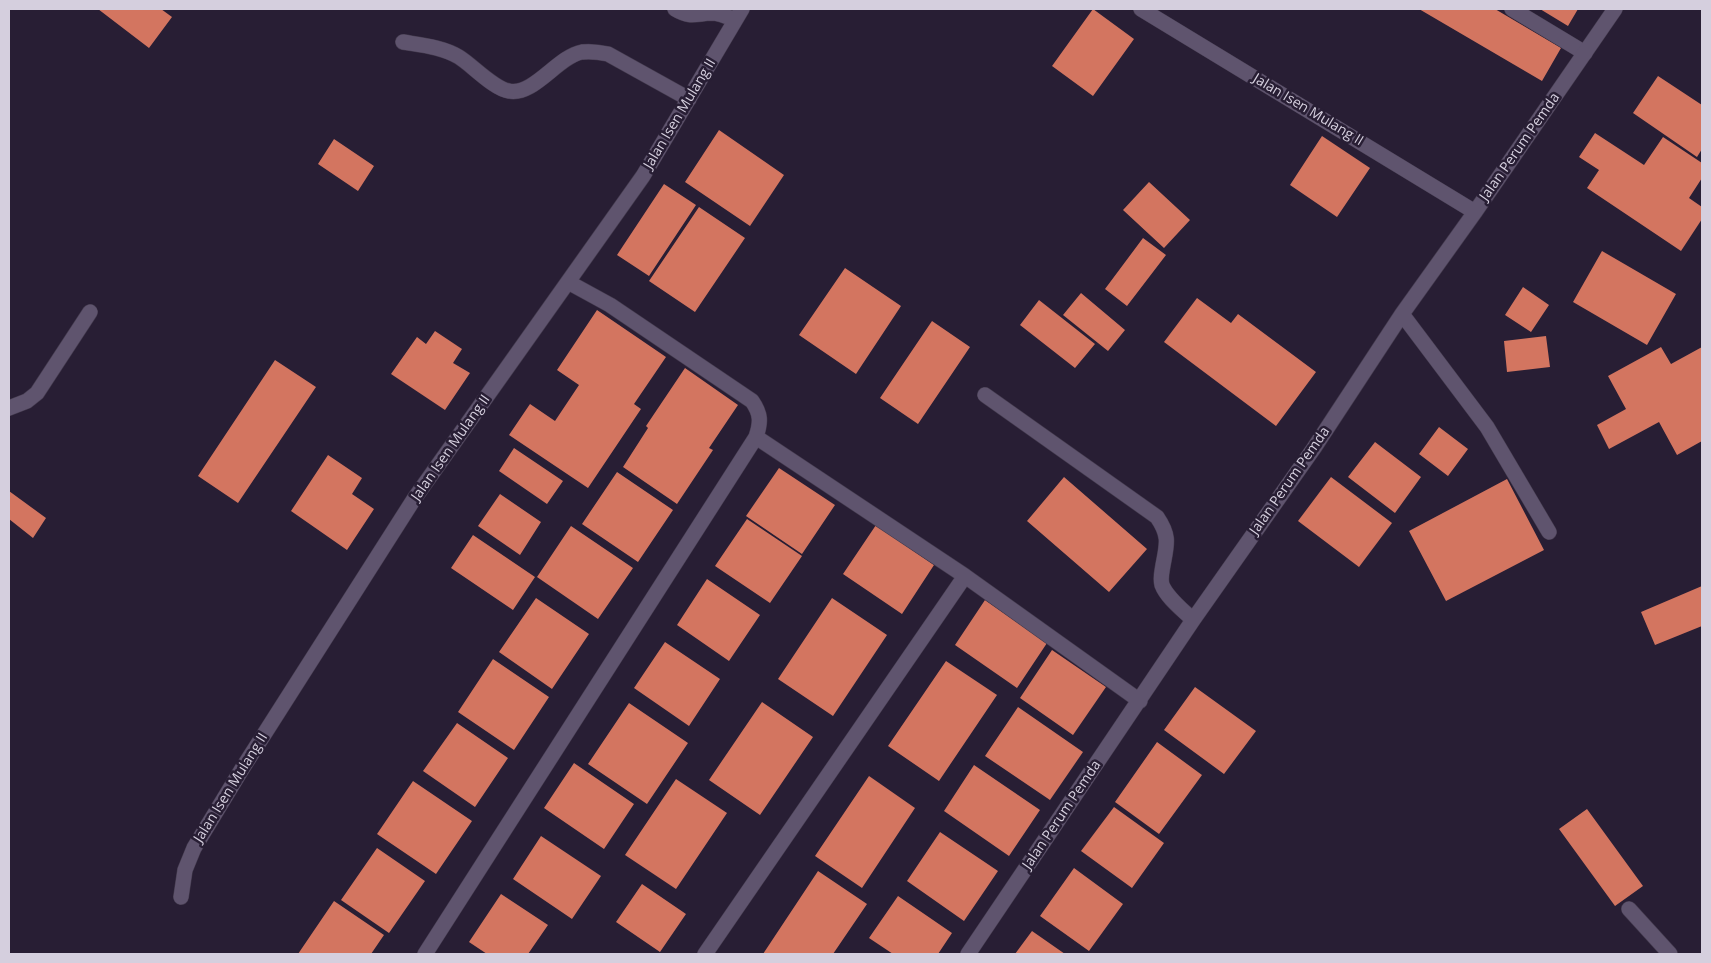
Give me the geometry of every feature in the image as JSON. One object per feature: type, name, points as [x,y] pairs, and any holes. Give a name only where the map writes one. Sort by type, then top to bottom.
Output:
[{"type":"street","points":[[675,9],[684,14],[697,16],[712,13],[739,15]]},
{"type":"street","name":"Jalan Isen Mulang II","points":[[1141,9],[1475,212]]},
{"type":"street","points":[[1512,9],[1585,53]]},
{"type":"street","name":"Jalan Perum Pemda","points":[[968,954],[1193,620],[1314,448],[1402,314],[1475,212],[1614,9]]},
{"type":"street","name":"Jalan Isen Mulang II","points":[[181,897],[185,870],[194,848],[242,769],[414,499],[643,176],[739,15]]},
{"type":"street","points":[[403,42],[439,49],[458,56],[489,80],[508,91],[523,90],[570,56],[580,52],[608,54],[689,99]]},
{"type":"street","points":[[425,954],[756,437],[761,422],[759,410],[752,401],[610,305],[568,282]]},
{"type":"street","points":[[9,408],[27,401],[37,394],[90,312]]},
{"type":"street","points":[[1402,314],[1488,427],[1549,532]]},
{"type":"street","points":[[985,395],[1157,517],[1165,528],[1167,541],[1161,579],[1163,587],[1193,620]]},
{"type":"street","points":[[756,437],[965,576],[1140,701]]},
{"type":"street","points":[[705,954],[965,576]]},
{"type":"street","points":[[1629,909],[1670,954]]},
{"type":"building","points":[[98,9],[161,9],[172,17],[149,48]]},
{"type":"building","points":[[1093,9],[1134,39],[1093,96],[1052,66]]},
{"type":"building","points":[[1419,9],[1495,9],[1561,48],[1542,81]]},
{"type":"building","points":[[1540,9],[1578,9],[1568,26]]},
{"type":"building","points":[[1658,76],[1702,105],[1702,149],[1697,157],[1633,113]]},
{"type":"building","points":[[719,130],[784,175],[750,226],[685,182]]},
{"type":"building","points":[[1595,133],[1644,165],[1663,137],[1702,163],[1702,178],[1689,198],[1702,207],[1702,219],[1681,251],[1587,188],[1599,170],[1579,157]]},
{"type":"building","points":[[1322,136],[1370,168],[1337,217],[1290,185]]},
{"type":"building","points":[[334,139],[374,166],[358,191],[318,164]]},
{"type":"building","points":[[1149,182],[1190,220],[1164,248],[1123,210]]},
{"type":"building","points":[[664,184],[696,205],[649,276],[617,255]]},
{"type":"building","points":[[699,207],[745,238],[695,312],[649,281]]},
{"type":"building","points":[[1143,238],[1166,255],[1127,306],[1105,289]]},
{"type":"building","points":[[1602,251],[1676,294],[1647,345],[1573,302]]},
{"type":"building","points":[[845,268],[901,306],[856,374],[799,335]]},
{"type":"building","points":[[1523,287],[1549,305],[1531,332],[1505,315]]},
{"type":"building","points":[[1081,293],[1125,330],[1108,351],[1063,315]]},
{"type":"building","points":[[1197,298],[1231,323],[1238,314],[1316,372],[1276,426],[1164,342]]},
{"type":"building","points":[[1039,300],[1095,344],[1075,368],[1020,325]]},
{"type":"building","points":[[597,310],[666,357],[634,404],[641,409],[588,488],[509,435],[530,404],[555,421],[579,385],[557,370]]},
{"type":"building","points":[[932,321],[970,347],[918,424],[880,398]]},
{"type":"building","points":[[435,331],[462,349],[453,363],[470,373],[445,410],[391,374],[417,337],[426,344]]},
{"type":"building","points":[[1546,336],[1550,367],[1507,372],[1504,341]]},
{"type":"building","points":[[1661,347],[1671,364],[1702,347],[1702,441],[1677,455],[1659,422],[1609,449],[1597,425],[1626,409],[1608,376]]},
{"type":"building","points":[[275,360],[316,387],[238,503],[198,476]]},
{"type":"building","points":[[685,368],[738,405],[709,448],[713,450],[677,504],[623,467],[648,428],[646,426]]},
{"type":"building","points":[[1439,427],[1468,449],[1448,476],[1419,454]]},
{"type":"building","points":[[1375,442],[1421,477],[1395,513],[1348,477]]},
{"type":"building","points":[[514,448],[563,481],[547,504],[499,471]]},
{"type":"building","points":[[328,455],[362,478],[352,494],[374,509],[347,550],[291,511]]},
{"type":"building","points":[[779,468],[835,505],[802,554],[746,516]]},
{"type":"building","points":[[617,472],[673,510],[638,562],[582,524]]},
{"type":"building","points":[[1064,477],[1147,549],[1109,592],[1027,521]]},
{"type":"building","points":[[1331,477],[1392,523],[1359,567],[1298,521]]},
{"type":"building","points":[[1507,479],[1544,550],[1446,601],[1409,531]]},
{"type":"building","points":[[9,491],[46,518],[33,538],[9,519]]},
{"type":"building","points":[[500,494],[541,522],[520,555],[478,526]]},
{"type":"building","points":[[747,519],[802,556],[770,603],[715,566]]},
{"type":"building","points":[[876,525],[934,565],[902,614],[843,574]]},
{"type":"building","points":[[571,526],[633,568],[598,619],[537,577]]},
{"type":"building","points":[[473,535],[535,577],[513,610],[451,568]]},
{"type":"building","points":[[707,579],[760,615],[729,661],[677,625]]},
{"type":"building","points":[[1702,586],[1702,626],[1655,645],[1641,612]]},
{"type":"building","points":[[536,598],[589,634],[552,689],[499,652]]},
{"type":"building","points":[[832,598],[887,635],[833,716],[778,679]]},
{"type":"building","points":[[985,600],[1047,643],[1017,688],[955,645]]},
{"type":"building","points":[[665,642],[720,679],[689,726],[634,688]]},
{"type":"building","points":[[1052,650],[1106,687],[1073,735],[1020,698]]},
{"type":"building","points":[[493,659],[549,697],[514,750],[458,712]]},
{"type":"building","points":[[946,661],[997,695],[939,781],[888,746]]},
{"type":"building","points":[[1195,687],[1256,731],[1224,774],[1164,730]]},
{"type":"building","points":[[762,702],[813,737],[760,815],[709,780]]},
{"type":"building","points":[[629,703],[688,743],[647,804],[588,764]]},
{"type":"building","points":[[1018,707],[1083,752],[1050,800],[985,756]]},
{"type":"building","points":[[457,723],[508,758],[475,807],[423,771]]},
{"type":"building","points":[[1157,742],[1202,775],[1159,834],[1115,802]]},
{"type":"building","points":[[574,763],[634,804],[604,849],[544,808]]},
{"type":"building","points":[[974,765],[1040,810],[1009,856],[944,811]]},
{"type":"building","points":[[869,776],[915,808],[862,888],[815,856]]},
{"type":"building","points":[[676,779],[727,813],[676,889],[625,855]]},
{"type":"building","points":[[413,781],[472,821],[436,874],[377,834]]},
{"type":"building","points":[[1114,807],[1164,843],[1132,888],[1081,851]]},
{"type":"building","points":[[1587,809],[1643,886],[1615,906],[1559,829]]},
{"type":"building","points":[[940,832],[998,871],[964,921],[907,881]]},
{"type":"building","points":[[541,836],[601,876],[572,919],[513,879]]},
{"type":"building","points":[[377,848],[425,881],[389,933],[341,900]]},
{"type":"building","points":[[1074,868],[1123,904],[1089,951],[1040,916]]},
{"type":"building","points":[[818,871],[867,904],[833,954],[763,954]]},
{"type":"building","points":[[642,884],[686,914],[660,952],[616,922]]},
{"type":"building","points":[[501,894],[548,925],[528,954],[487,954],[469,942]]},
{"type":"building","points":[[898,896],[952,933],[938,954],[893,954],[869,938]]},
{"type":"building","points":[[334,901],[384,935],[371,954],[298,954]]},
{"type":"building","points":[[1032,931],[1065,954],[1015,954]]}]
